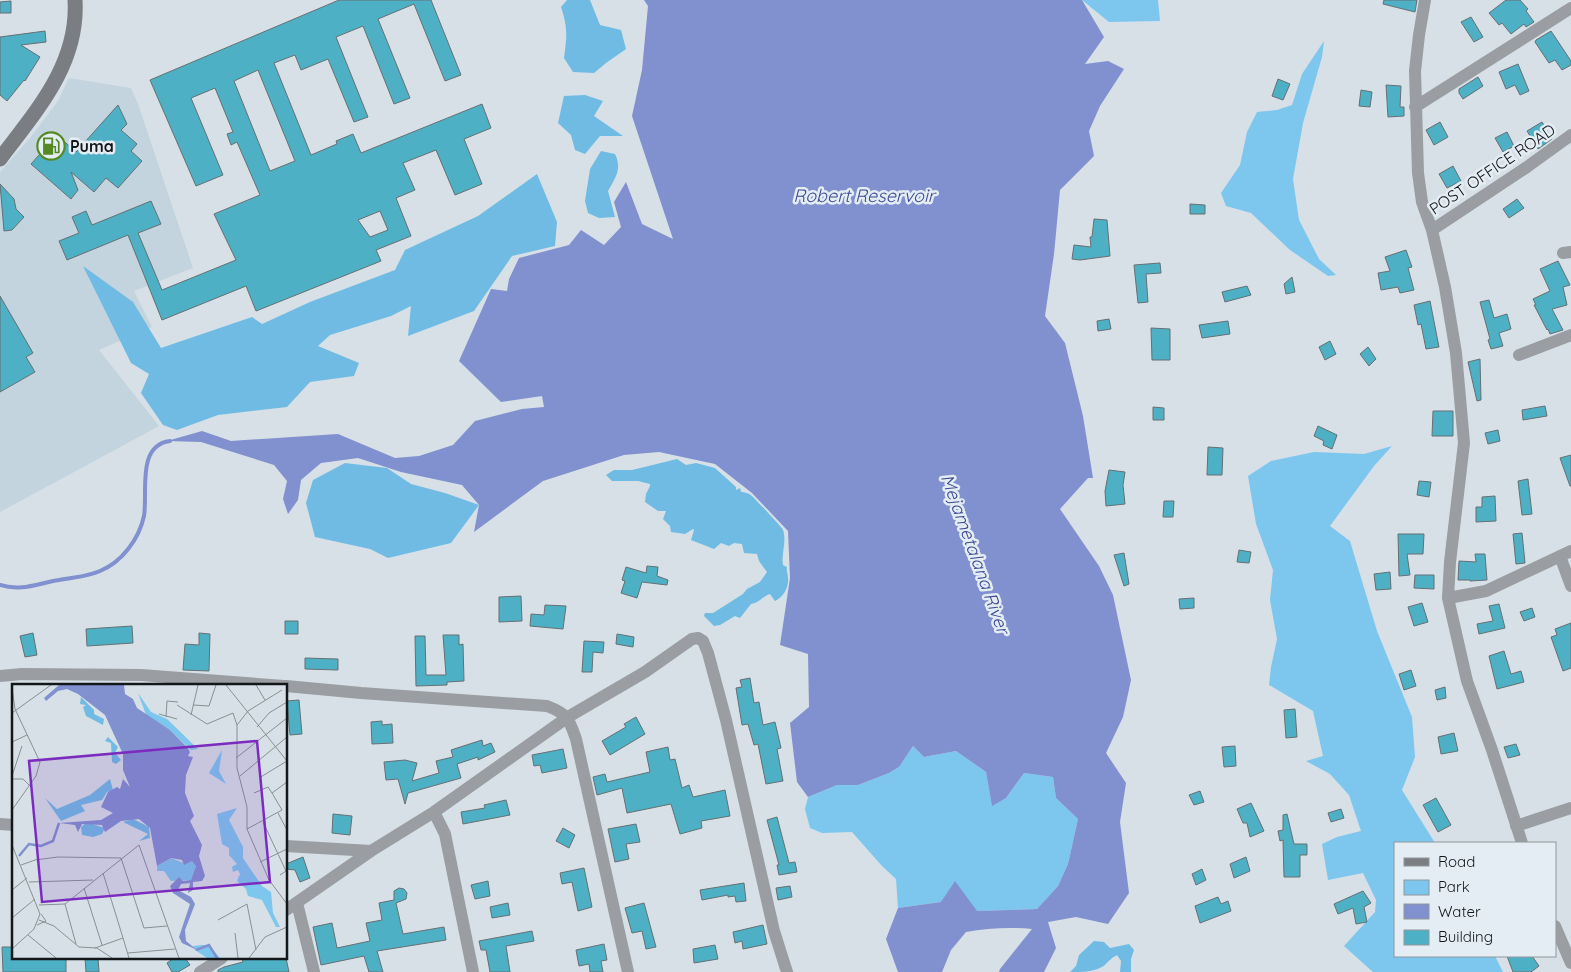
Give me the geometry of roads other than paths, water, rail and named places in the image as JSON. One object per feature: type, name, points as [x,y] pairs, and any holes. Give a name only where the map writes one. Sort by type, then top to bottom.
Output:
[{"type":"main road","points":[[0,160],[40,106],[66,60],[73,34],[76,13],[75,0]]},
{"type":"street","points":[[1425,0],[1415,71],[1418,173],[1422,202],[1432,230],[1456,353],[1464,443],[1450,562],[1448,598],[1467,681],[1522,842]]},
{"type":"street","points":[[1415,106],[1571,8]]},
{"type":"street","name":"POST OFFICE ROAD","points":[[1432,230],[1527,167],[1571,135]]},
{"type":"street","points":[[1519,355],[1571,335]]},
{"type":"street","points":[[1448,598],[1486,591],[1565,554],[1571,586]]},
{"type":"street","points":[[288,909],[371,851],[434,812],[568,717],[645,672],[692,639],[698,638],[703,642],[708,653],[726,720],[774,931],[787,972]]},
{"type":"street","points":[[0,676],[22,674],[141,675],[259,684]]},
{"type":"street","points":[[288,686],[547,706],[560,710],[568,717],[578,748],[628,972]]},
{"type":"street","points":[[1516,826],[1571,808]]},
{"type":"street","points":[[434,812],[445,834],[472,972]]},
{"type":"street","points":[[288,846],[371,851]]},
{"type":"street","points":[[297,903],[314,972]]},
{"type":"street","points":[[1556,928],[1571,963]]},
{"type":"street","points":[[200,972],[219,960]]},
{"type":"water","name":"Robert Reservoir","points":[[644,0],[1082,0],[1104,37],[1085,64],[1108,61],[1124,69],[1100,106],[1089,131],[1094,156],[1060,190],[1054,254],[1045,316],[1065,343],[1083,416],[1093,478],[1088,478],[1060,509],[1099,566],[1113,595],[1131,680],[1123,717],[1106,753],[1126,783],[1120,822],[1129,893],[1108,924],[1076,917],[1048,922],[1056,948],[1044,972],[999,972],[1032,929],[1007,928],[966,932],[951,950],[942,972],[898,972],[886,939],[898,908],[941,902],[955,881],[977,911],[1037,909],[1058,886],[1068,864],[1078,819],[1056,798],[1053,777],[1024,773],[1006,798],[992,806],[986,772],[956,751],[924,757],[913,746],[899,767],[889,773],[858,785],[837,785],[808,797],[797,782],[790,723],[809,707],[808,654],[780,645],[790,578],[788,531],[752,493],[715,464],[659,452],[624,455],[543,481],[474,532],[479,505],[462,485],[401,472],[358,458],[321,463],[301,480],[298,500],[288,514],[283,499],[287,481],[274,465],[201,442],[167,441],[202,431],[231,441],[338,434],[395,458],[419,456],[453,445],[475,421],[522,409],[544,407],[542,396],[501,402],[459,361],[491,289],[507,291],[509,279],[519,258],[569,245],[581,230],[604,245],[621,227],[614,202],[626,182],[642,224],[673,239],[632,116],[642,70],[648,6]]},
{"type":"waterway","points":[[0,585],[15,588],[85,576],[100,571],[115,562],[134,541],[142,525],[145,507],[146,472],[152,451],[159,444],[170,441]]},
{"type":"place","name":"Puma","points":[[51,146]]},
{"type":"water label","name":"Mejametalana River","points":[[975,554]]}]
